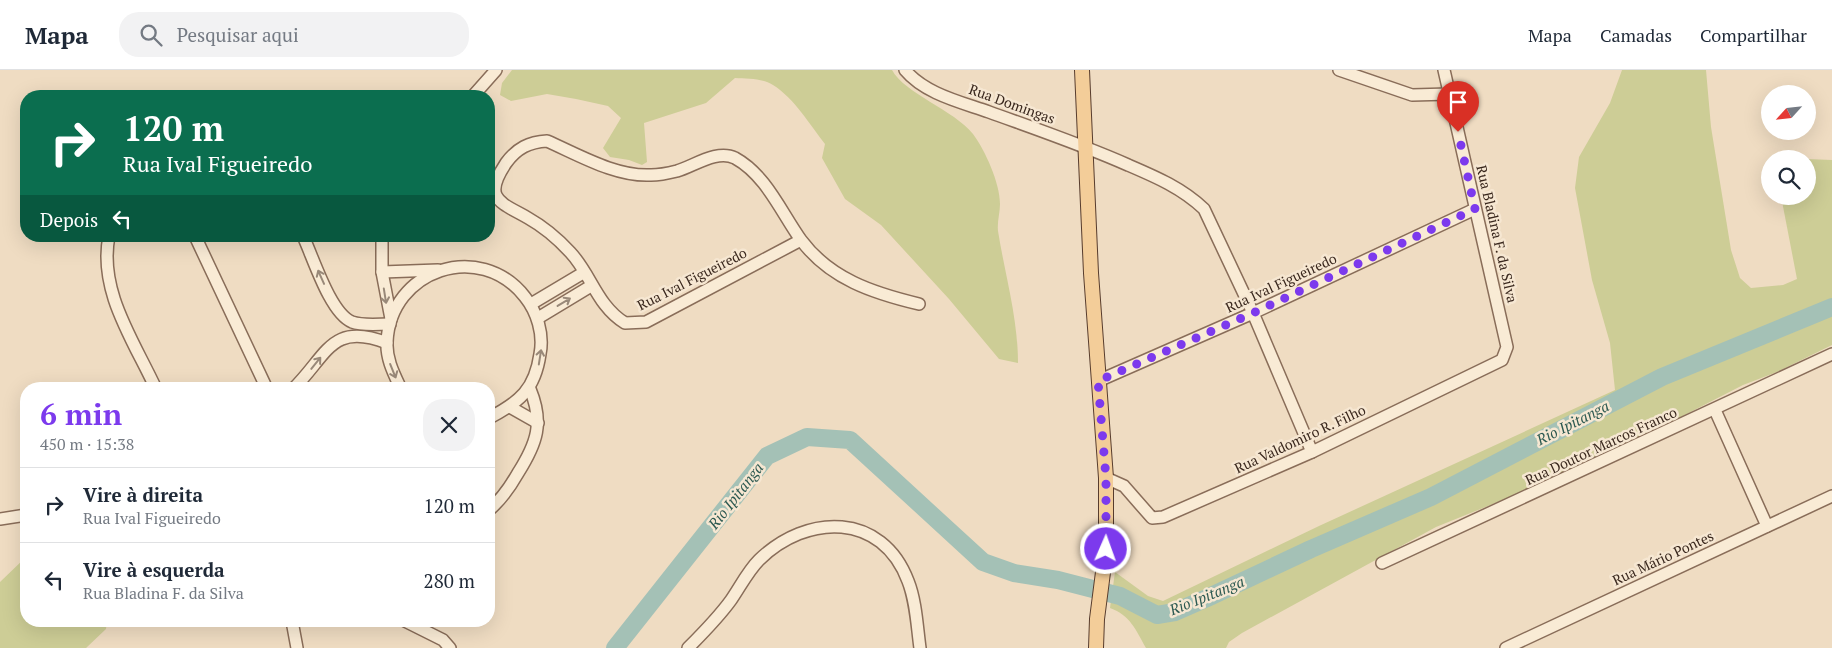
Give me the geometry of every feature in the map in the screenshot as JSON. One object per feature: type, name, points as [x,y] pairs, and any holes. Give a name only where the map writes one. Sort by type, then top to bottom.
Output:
[{"type":"main road","points":[[1082,70],[1091,274],[1106,478],[1106,549],[1097,619],[1096,648]]},
{"type":"street","points":[[478,90],[496,70]]},
{"type":"street","name":"Rua Domingas","points":[[905,70],[912,78],[925,87],[1086,147]]},
{"type":"street","points":[[1339,70],[1412,95],[1449,94]]},
{"type":"street","name":"Rua Bladina F. da Silva","points":[[1444,70],[1507,347]]},
{"type":"street","name":"Rua Ival Figueiredo","points":[[495,184],[497,176],[516,152],[526,145],[548,140],[631,174],[662,174],[677,171],[708,158],[733,157],[751,169],[802,240],[834,272],[881,295],[919,304]]},
{"type":"street","points":[[1086,147],[1169,183],[1191,196],[1204,209],[1217,232],[1312,452]]},
{"type":"street","name":"Rua Ival Figueiredo","points":[[495,191],[506,208],[527,218],[556,239],[571,253],[591,286],[616,317],[625,323],[646,322],[802,240]]},
{"type":"street","name":"Rua Ival Figueiredo","points":[[1098,381],[1253,313],[1475,209]]},
{"type":"street","points":[[108,242],[105,261],[113,298],[153,382]]},
{"type":"street","points":[[198,242],[264,382]]},
{"type":"street","points":[[306,242],[330,296],[342,316],[344,327],[341,339]]},
{"type":"street","points":[[382,242],[382,272],[390,322],[387,343],[390,367],[398,382]]},
{"type":"street","points":[[382,272],[468,267],[482,268],[501,276],[518,288],[531,304],[538,318],[542,345],[538,369],[530,389],[510,407],[495,415]]},
{"type":"street","points":[[390,322],[402,297],[419,280],[440,270]]},
{"type":"street","points":[[531,304],[583,273]]},
{"type":"street","points":[[538,318],[591,286]]},
{"type":"street","points":[[342,316],[355,323],[390,322]]},
{"type":"street","points":[[300,382],[329,347],[341,339],[356,335],[387,343]]},
{"type":"street","name":"Rua Valdomiro R. Filho","points":[[1106,478],[1124,486],[1146,514],[1156,518],[1312,452],[1498,363],[1504,357],[1507,347]]},
{"type":"street","name":"Rua Doutor Marcos Franco","points":[[1382,563],[1715,410],[1832,354]]},
{"type":"street","points":[[495,504],[510,488],[535,443],[538,423],[535,401],[530,389]]},
{"type":"street","points":[[510,407],[538,423]]},
{"type":"street","points":[[1715,410],[1767,526]]},
{"type":"street","name":"Rua Mário Pontes","points":[[1506,648],[1832,496]]},
{"type":"street","points":[[0,519],[20,515]]},
{"type":"street","points":[[688,648],[715,620],[759,560],[799,534],[822,526],[849,527],[861,531],[889,550],[899,562],[909,582],[920,648]]},
{"type":"street","points":[[293,627],[297,648]]},
{"type":"street","points":[[417,627],[444,640],[450,648]]},
{"type":"green space","points":[[512,70],[892,70],[907,86],[965,125],[978,141],[991,167],[999,196],[998,231],[1014,313],[1018,363],[999,359],[949,299],[881,225],[845,199],[822,158],[825,144],[795,104],[773,85],[760,80],[735,78],[706,103],[644,123],[647,162],[642,165],[629,160],[610,157],[603,148],[621,118],[608,106],[547,94],[511,101],[500,95],[502,83]]},
{"type":"green space","points":[[1622,70],[1706,70],[1711,127],[1731,250],[1740,278],[1751,288],[1783,285],[1797,279],[1783,205],[1816,205],[1816,159],[1832,160],[1832,345],[1777,372],[1743,385],[1669,423],[1525,491],[1436,527],[1242,633],[1229,642],[1226,648],[1146,648],[1128,619],[1110,608],[1115,572],[1148,596],[1163,601],[1319,526],[1615,390],[1610,343],[1592,280],[1575,188],[1579,157],[1610,103]]},
{"type":"green space","points":[[20,563],[20,627],[106,627],[106,629],[86,648],[0,648],[0,582]]},
{"type":"waterway","name":"Rio Ipitanga","points":[[615,648],[767,456],[807,437],[850,440],[983,562],[1014,573],[1058,580],[1120,596],[1157,615],[1175,612],[1311,549],[1431,497],[1662,377],[1832,307]]},
{"type":"route","points":[[1106,549],[1106,478],[1098,381],[1253,313],[1475,209],[1458,132]]}]
